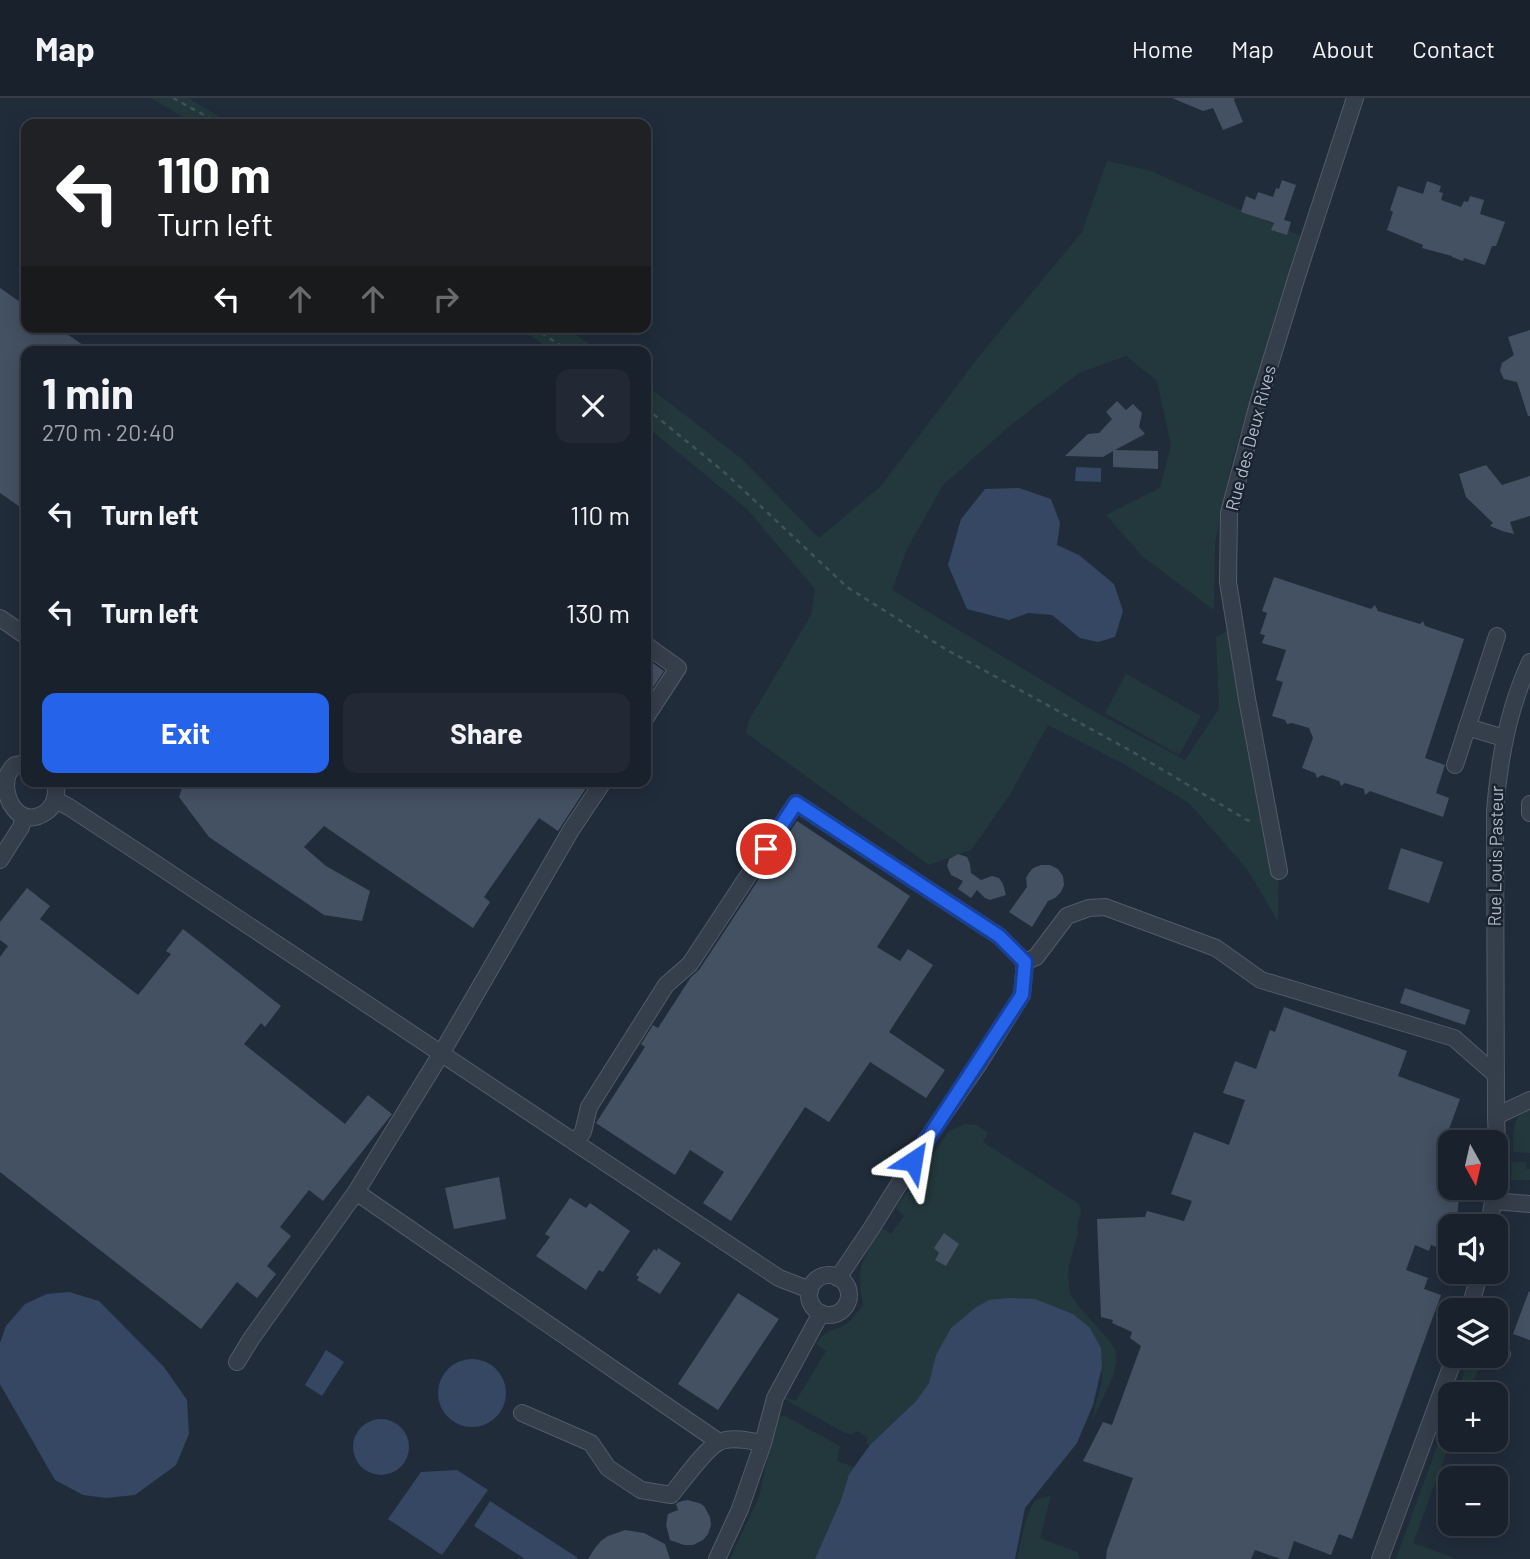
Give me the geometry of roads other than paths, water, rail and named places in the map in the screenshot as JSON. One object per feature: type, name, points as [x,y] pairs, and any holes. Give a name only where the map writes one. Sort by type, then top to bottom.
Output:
[{"type":"street","name":"Rue des Deux Rives","points":[[1279,871],[1228,582],[1229,513],[1289,301],[1355,98]]},
{"type":"street","points":[[0,618],[21,633]]},
{"type":"street","points":[[1455,765],[1497,636]]},
{"type":"street","points":[[651,649],[678,668],[651,709]]},
{"type":"street","name":"Rue Louis Pasteur","points":[[1497,1130],[1497,780],[1511,711],[1530,662]]},
{"type":"street","points":[[1467,727],[1504,738]]},
{"type":"street","points":[[21,764],[16,765],[3,779],[1,799],[11,811],[24,817],[37,817],[48,811],[56,800],[56,787]]},
{"type":"street","points":[[237,1363],[251,1339],[356,1192],[441,1054],[571,830],[600,787]]},
{"type":"street","points":[[56,800],[779,1278],[810,1290]]},
{"type":"street","points":[[575,1142],[583,1132],[589,1107],[666,985],[690,964],[796,803],[999,936],[1025,962]]},
{"type":"street","points":[[1530,804],[1530,813]]},
{"type":"street","points":[[0,860],[21,827],[24,817]]},
{"type":"street","points":[[1025,962],[1037,957],[1067,916],[1089,908],[1105,907],[1216,948],[1261,980],[1454,1038],[1496,1074]]},
{"type":"street","points":[[838,1278],[1022,995],[1025,962]]},
{"type":"street","points":[[1496,1116],[1530,1100]]},
{"type":"street","points":[[356,1192],[719,1442]]},
{"type":"street","points":[[1508,1198],[1530,1204]]},
{"type":"street","points":[[824,1276],[838,1278],[846,1286],[849,1295],[847,1303],[842,1310],[825,1315],[811,1305],[810,1290],[816,1280],[824,1276]]},
{"type":"street","points":[[718,1559],[740,1509],[775,1398],[821,1313]]},
{"type":"street","points":[[1380,1559],[1451,1368]]},
{"type":"street","points":[[522,1413],[592,1443],[608,1468],[641,1490],[671,1495],[703,1456],[719,1442],[730,1440],[763,1443]]},
{"type":"water","points":[[1076,467],[1101,468],[1101,482],[1075,481]]},
{"type":"water","points":[[1019,488],[1051,499],[1060,523],[1057,545],[1079,555],[1114,584],[1123,611],[1115,637],[1098,642],[1080,638],[1052,615],[1028,613],[1009,620],[967,609],[948,565],[961,519],[985,489]]},
{"type":"water","points":[[69,1292],[99,1301],[164,1367],[187,1400],[189,1434],[176,1465],[135,1495],[106,1498],[83,1495],[55,1480],[0,1384],[0,1343],[6,1326],[25,1304],[47,1294]]},
{"type":"water","points":[[1035,1299],[1073,1314],[1090,1328],[1101,1348],[1102,1367],[1093,1405],[1077,1443],[1025,1508],[1015,1559],[815,1559],[841,1500],[849,1474],[870,1445],[916,1401],[929,1383],[936,1355],[951,1328],[989,1300]]},
{"type":"water","points":[[326,1350],[344,1362],[322,1396],[305,1385]]},
{"type":"water","points":[[465,1359],[479,1359],[491,1364],[501,1374],[506,1393],[501,1412],[491,1422],[479,1427],[465,1427],[453,1422],[443,1412],[438,1400],[438,1386],[443,1374],[453,1364]]},
{"type":"water","points":[[375,1419],[387,1419],[397,1423],[405,1431],[409,1447],[405,1463],[397,1471],[387,1475],[375,1475],[365,1471],[357,1463],[353,1453],[353,1441],[357,1431],[365,1423]]},
{"type":"water","points":[[457,1470],[488,1490],[442,1555],[388,1519],[421,1472]]},
{"type":"water","points":[[490,1501],[578,1558],[525,1559],[474,1526]]}]
